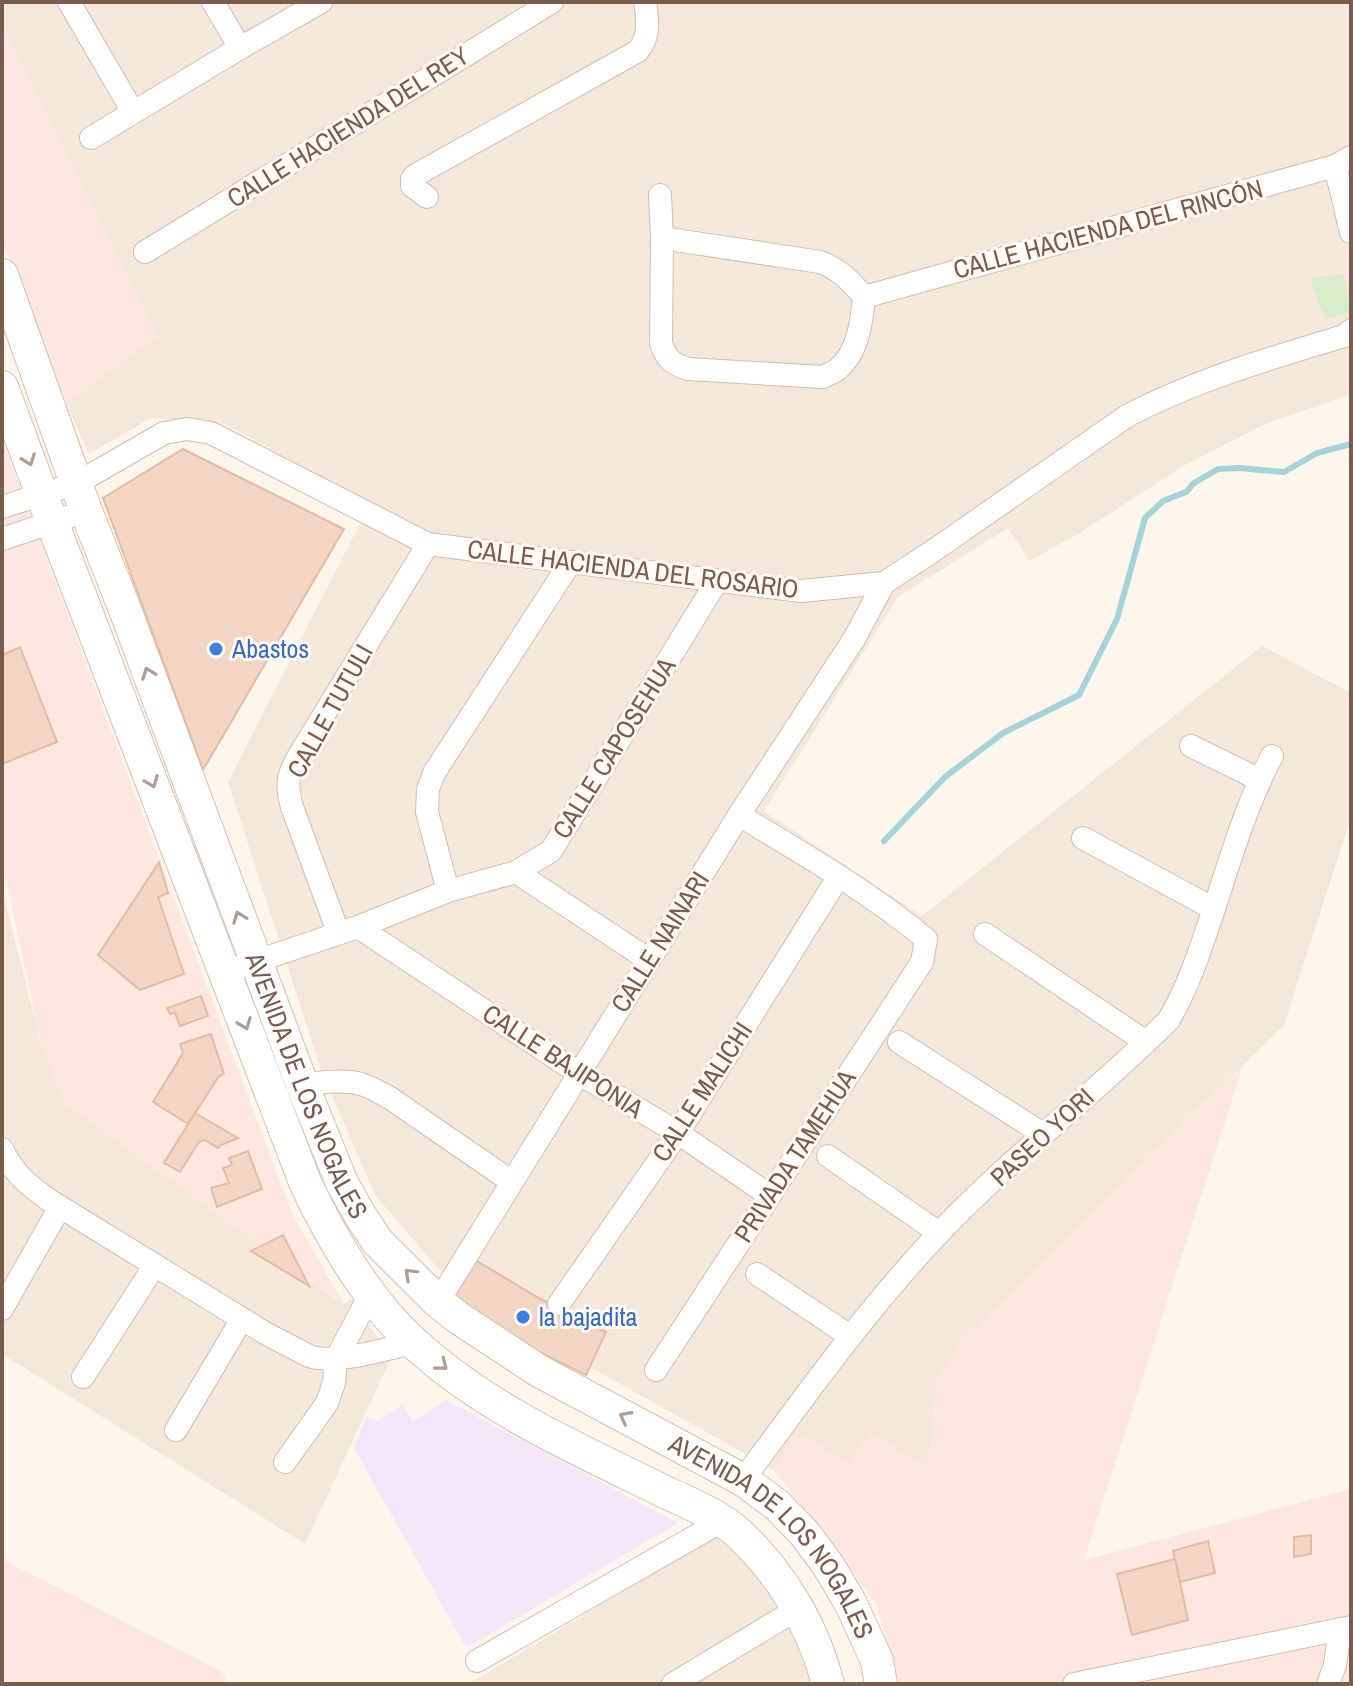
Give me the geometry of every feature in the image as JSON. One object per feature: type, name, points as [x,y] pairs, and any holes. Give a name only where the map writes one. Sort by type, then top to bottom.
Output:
[{"type":"main road","name":"AVENIDA DE LOS NOGALES","points":[[2,275],[302,1084],[342,1183],[360,1215],[377,1241],[438,1302],[503,1349],[743,1480],[777,1505],[804,1533],[828,1565],[851,1604],[879,1672]]},
{"type":"main road","name":"AVENIDA DE LOS NOGALES","points":[[2,387],[305,1182],[324,1223],[386,1315],[413,1343],[458,1378],[507,1411],[722,1521],[747,1541],[768,1564],[799,1608],[827,1678]]},
{"type":"main road","points":[[827,1678],[879,1672]]},
{"type":"street","points":[[69,2],[133,112]]},
{"type":"street","points":[[213,2],[240,48]]},
{"type":"street","points":[[91,138],[321,2]]},
{"type":"street","name":"CALLE HACIENDA DEL REY","points":[[145,252],[552,2]]},
{"type":"street","points":[[427,197],[412,186],[414,176],[638,51],[648,33],[645,2]]},
{"type":"street","points":[[1343,162],[1351,232]]},
{"type":"street","name":"CALLE HACIENDA DEL RINCÓN","points":[[864,297],[1343,162]]},
{"type":"street","points":[[660,195],[661,343],[665,357],[673,364],[688,369],[823,377],[838,369],[850,356],[856,342],[864,297],[834,267],[820,262],[662,238]]},
{"type":"street","name":"CALLE HACIENDA DEL ROSARIO","points":[[47,508],[82,497],[164,433],[187,429],[211,433],[428,544],[801,591],[884,583],[1127,416],[1161,398],[1280,355],[1344,336],[1351,330]]},
{"type":"street","points":[[2,507],[47,508]]},
{"type":"street","points":[[2,539],[47,508]]},
{"type":"street","name":"CALLE TUTULI","points":[[348,929],[292,807],[287,790],[288,778],[428,544]]},
{"type":"street","points":[[448,891],[427,812],[428,789],[434,773],[570,563]]},
{"type":"street","name":"CALLE CAPOSEHUA","points":[[226,973],[448,891],[516,872],[551,851],[717,581]]},
{"type":"street","name":"CALLE NAINARI","points":[[438,1302],[739,815],[854,639],[884,583]]},
{"type":"street","points":[[1191,746],[1260,780]]},
{"type":"street","name":"PASEO YORI","points":[[743,1480],[850,1336],[939,1233],[1168,1021],[1195,966],[1260,780],[1272,756]]},
{"type":"street","points":[[739,815],[839,876]]},
{"type":"street","points":[[1083,838],[1214,909]]},
{"type":"street","points":[[516,872],[649,960]]},
{"type":"street","name":"PRIVADA TAMEHUA","points":[[656,1370],[922,962],[926,939],[896,914],[839,876]]},
{"type":"street","name":"CALLE MALICHI","points":[[559,1304],[678,1133],[839,876]]},
{"type":"street","name":"CALLE BAJIPONIA","points":[[348,929],[678,1133],[769,1195]]},
{"type":"street","points":[[985,934],[1146,1042]]},
{"type":"street","points":[[899,1042],[1043,1134]]},
{"type":"street","points":[[302,1084],[340,1082],[360,1084],[377,1091],[512,1182]]},
{"type":"street","points":[[2,1149],[11,1167],[27,1185],[242,1319],[309,1356],[336,1359],[413,1343]]},
{"type":"street","points":[[828,1156],[939,1233]]},
{"type":"street","points":[[2,1309],[60,1207]]},
{"type":"street","points":[[83,1377],[155,1265]]},
{"type":"street","points":[[757,1274],[850,1336]]},
{"type":"street","points":[[285,1462],[327,1403],[334,1383],[336,1359],[371,1293]]},
{"type":"street","points":[[176,1430],[242,1319]]},
{"type":"street","points":[[477,1661],[722,1521]]},
{"type":"street","points":[[673,1684],[799,1608]]},
{"type":"street","points":[[1074,1684],[1345,1628],[1328,1684]]},
{"type":"shaded area","points":[[2,2],[1351,2],[1351,394],[1263,425],[1187,464],[1081,532],[1029,561],[1008,528],[898,597],[764,811],[922,916],[1262,646],[1351,693],[1351,817],[1284,1025],[963,1339],[938,1378],[928,1468],[869,1432],[851,1465],[796,1432],[774,1470],[460,1294],[375,1195],[322,1073],[228,782],[370,504],[225,424],[151,418],[89,454],[66,403],[158,336],[2,26]]},
{"type":"shaded area","points":[[2,26],[158,336],[66,403],[2,239]]},
{"type":"shaded area","points":[[2,439],[293,1216],[345,1305],[66,1104],[41,1043],[2,862]]},
{"type":"shaded area","points":[[2,889],[41,1043],[66,1104],[344,1305],[351,1298],[391,1358],[305,1544],[2,1354]]},
{"type":"shaded area","points":[[1243,1066],[1084,1560],[1351,1489],[1351,1684],[898,1684],[876,1604],[774,1470],[796,1431],[851,1464],[868,1432],[928,1467],[938,1377],[963,1339]]},
{"type":"shaded area","points":[[446,1400],[678,1523],[466,1648],[354,1448],[366,1416],[377,1421],[403,1404],[413,1422]]},
{"type":"shaded area","points":[[725,1531],[768,1575],[818,1684],[468,1684]]},
{"type":"shaded area","points":[[2,1559],[222,1672],[228,1684],[2,1684]]},
{"type":"green space","points":[[1343,274],[1351,312],[1325,319],[1310,278]]},
{"type":"building","name":"Abastos","points":[[183,449],[344,529],[203,770],[103,498]]},
{"type":"building","points":[[20,647],[57,742],[2,764],[2,655]]},
{"type":"building","points":[[159,862],[168,893],[158,897],[184,974],[140,990],[98,955]]},
{"type":"building","points":[[201,996],[208,1016],[180,1026],[175,1013],[170,1014],[167,1008]]},
{"type":"building","points":[[211,1034],[224,1074],[219,1076],[188,1124],[153,1102],[183,1053],[180,1044]]},
{"type":"building","points":[[195,1113],[238,1138],[218,1148],[205,1140],[199,1142],[180,1172],[164,1163]]},
{"type":"building","points":[[248,1151],[262,1189],[217,1207],[211,1188],[229,1183],[223,1168],[232,1165],[229,1158]]},
{"type":"building","points":[[283,1235],[309,1286],[251,1251]]},
{"type":"building","name":"la bajadita","points":[[472,1258],[537,1297],[606,1332],[586,1375],[438,1302]]},
{"type":"building","points":[[1311,1535],[1311,1554],[1294,1557],[1294,1537]]},
{"type":"building","points":[[1208,1541],[1215,1573],[1180,1582],[1173,1551]]},
{"type":"building","points":[[1175,1559],[1188,1620],[1132,1635],[1117,1574]]},
{"type":"waterway","points":[[884,841],[945,777],[1003,733],[1079,695],[1117,619],[1145,518],[1163,501],[1186,492],[1194,483],[1218,469],[1284,472],[1317,453],[1351,444]]},
{"type":"place","name":"Abastos","points":[[216,649]]},
{"type":"place","name":"la bajadita","points":[[523,1317]]}]
